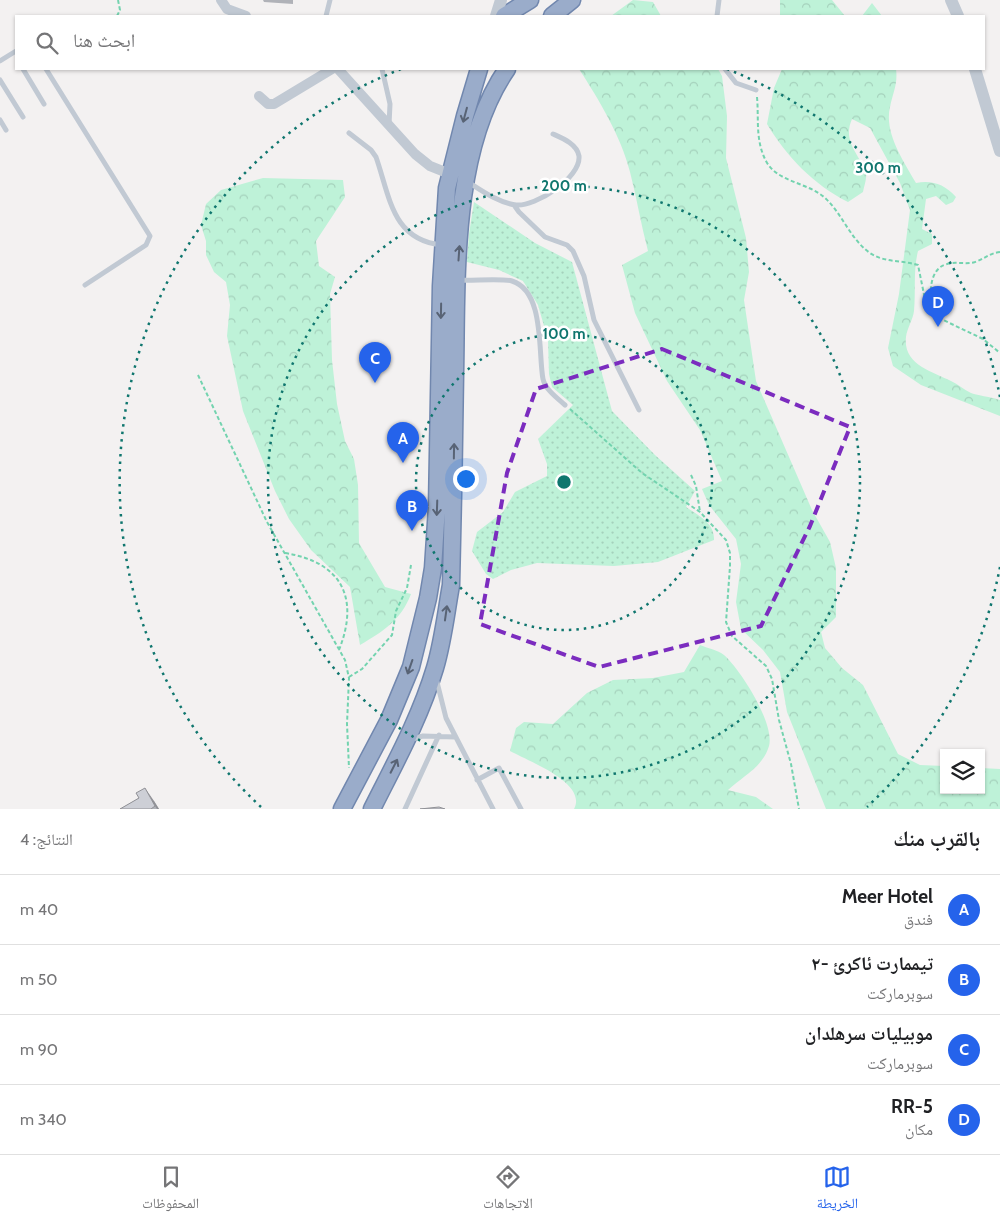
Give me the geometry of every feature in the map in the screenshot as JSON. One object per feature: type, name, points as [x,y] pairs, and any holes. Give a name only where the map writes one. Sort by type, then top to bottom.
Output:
[{"type":"highway","points":[[509,9],[530,0]]},
{"type":"highway","points":[[553,15],[572,0]]},
{"type":"highway","points":[[342,809],[357,784],[389,720],[411,667],[421,631],[434,568],[443,245],[479,70]]},
{"type":"highway","points":[[372,809],[407,740],[436,666],[450,585],[458,280],[458,177],[495,88],[506,70]]},
{"type":"street","points":[[221,0],[227,10],[243,15]]},
{"type":"street","points":[[498,15],[509,9]]},
{"type":"street","points":[[259,96],[268,104],[274,104],[330,70]]},
{"type":"street","points":[[339,70],[415,154],[430,166],[458,177]]},
{"type":"street","points":[[495,88],[498,70]]},
{"type":"street","points":[[975,70],[1000,151]]},
{"type":"lane","points":[[326,15],[330,0]]},
{"type":"lane","points":[[717,15],[719,0]]},
{"type":"lane","points":[[0,61],[15,54]]},
{"type":"lane","points":[[24,70],[44,104]]},
{"type":"lane","points":[[47,70],[150,236],[146,245],[85,284]]},
{"type":"lane","points":[[382,70],[390,104],[389,126]]},
{"type":"lane","points":[[726,70],[736,83],[756,90]]},
{"type":"lane","points":[[0,80],[23,117]]},
{"type":"lane","points":[[0,120],[6,130]]},
{"type":"lane","points":[[349,133],[371,150],[376,157],[395,212],[407,232],[427,244],[443,245]]},
{"type":"lane","points":[[458,177],[483,192],[514,205],[532,203],[558,188],[572,173],[579,155],[568,141],[553,134]]},
{"type":"lane","points":[[514,205],[518,212],[545,237],[567,245],[574,251],[584,276],[594,320],[639,410]]},
{"type":"lane","points":[[458,280],[507,280],[518,284],[528,296],[536,313],[541,337],[543,379],[546,386],[565,405]]},
{"type":"lane","points":[[436,666],[440,700],[455,737],[492,809]]},
{"type":"lane","points":[[407,740],[439,735],[455,737]]},
{"type":"lane","points":[[405,809],[439,735]]},
{"type":"lane","points":[[477,780],[499,768],[521,809]]},
{"type":"path","points":[[118,0],[120,10],[118,15]]},
{"type":"path","points":[[756,90],[760,145],[767,162],[775,173],[810,187],[824,197],[840,215],[855,238],[869,253],[891,262],[918,266],[926,304],[930,310],[939,318],[984,339],[1000,354]]},
{"type":"path","points":[[934,313],[931,288],[939,268],[946,264],[968,264],[983,260],[992,253],[1000,252]]},
{"type":"path","points":[[198,375],[267,522],[339,650],[349,677],[348,766],[357,784]]},
{"type":"path","points":[[565,405],[642,473],[700,512],[726,540],[730,553],[726,622],[732,636],[766,666],[772,679],[779,720],[792,764],[799,809]]},
{"type":"path","points":[[691,475],[696,486],[700,512]]},
{"type":"path","points":[[284,553],[305,556],[328,569],[339,580],[346,594],[348,612],[346,633],[339,650]]},
{"type":"path","points":[[349,677],[362,669],[392,636],[396,610],[407,588],[411,565]]},
{"type":"highlighted area","points":[[662,349],[850,427],[810,526],[761,626],[599,667],[480,624],[507,473],[536,389]]},
{"type":"green space","points":[[633,0],[653,2],[660,15],[612,15]]},
{"type":"green space","points":[[780,0],[832,0],[844,15],[780,15]]},
{"type":"green space","points":[[872,3],[881,15],[863,15]]},
{"type":"green space","points":[[580,70],[719,70],[722,76],[727,116],[726,158],[746,238],[749,272],[744,300],[756,381],[812,510],[830,542],[836,568],[836,617],[821,632],[825,648],[842,668],[863,685],[898,754],[920,765],[940,766],[940,794],[985,794],[985,768],[1000,769],[1000,809],[826,809],[787,712],[780,672],[763,650],[741,629],[736,602],[741,564],[736,539],[709,505],[702,489],[722,481],[700,430],[667,381],[635,313],[622,265],[648,251],[626,159],[602,106]]},
{"type":"green space","points":[[782,70],[896,70],[896,84],[889,117],[892,136],[900,156],[916,183],[938,184],[956,197],[953,202],[946,205],[936,196],[926,199],[922,229],[932,234],[932,244],[918,251],[914,311],[906,337],[906,347],[914,361],[920,366],[954,382],[971,393],[1000,400],[1000,416],[921,385],[893,366],[888,348],[899,294],[910,210],[900,183],[870,128],[852,119],[849,127],[850,141],[866,173],[863,192],[848,202],[812,178],[792,158],[767,124],[774,88]]},
{"type":"green space","points":[[263,178],[343,180],[345,197],[316,241],[319,266],[335,277],[330,294],[332,360],[337,404],[345,441],[354,459],[358,485],[359,543],[385,587],[411,594],[402,611],[391,624],[360,645],[350,587],[311,550],[289,519],[275,491],[243,411],[227,336],[230,305],[226,282],[214,272],[206,255],[206,241],[201,225],[206,204],[221,190]]},
{"type":"green space","points":[[474,202],[535,243],[572,262],[612,411],[655,455],[695,491],[686,507],[709,524],[714,534],[714,540],[658,562],[614,566],[537,563],[511,570],[493,579],[486,574],[472,551],[477,532],[503,512],[515,492],[547,476],[547,464],[538,439],[573,405],[552,387],[549,374],[548,340],[538,305],[523,281],[499,270],[467,262]]},
{"type":"green space","points":[[700,645],[722,653],[731,662],[755,698],[767,725],[769,746],[762,760],[752,771],[728,790],[756,797],[773,809],[574,809],[576,799],[572,790],[565,782],[542,767],[510,751],[516,728],[524,722],[553,724],[587,693],[613,680],[653,678],[684,672]]},
{"type":"building","points":[[145,788],[155,806],[151,809],[120,809],[139,798],[136,793]]},
{"type":"building","points":[[439,807],[445,809],[420,809]]},
{"type":"place","name":"RR-5","points":[[938,327]]},
{"type":"place","name":"موبيليات سرهلدان","points":[[375,383]]},
{"type":"place","name":"Meer Hotel","points":[[403,463]]},
{"type":"place","name":"تيممارت ئاكرئ -٢","points":[[412,531]]}]
